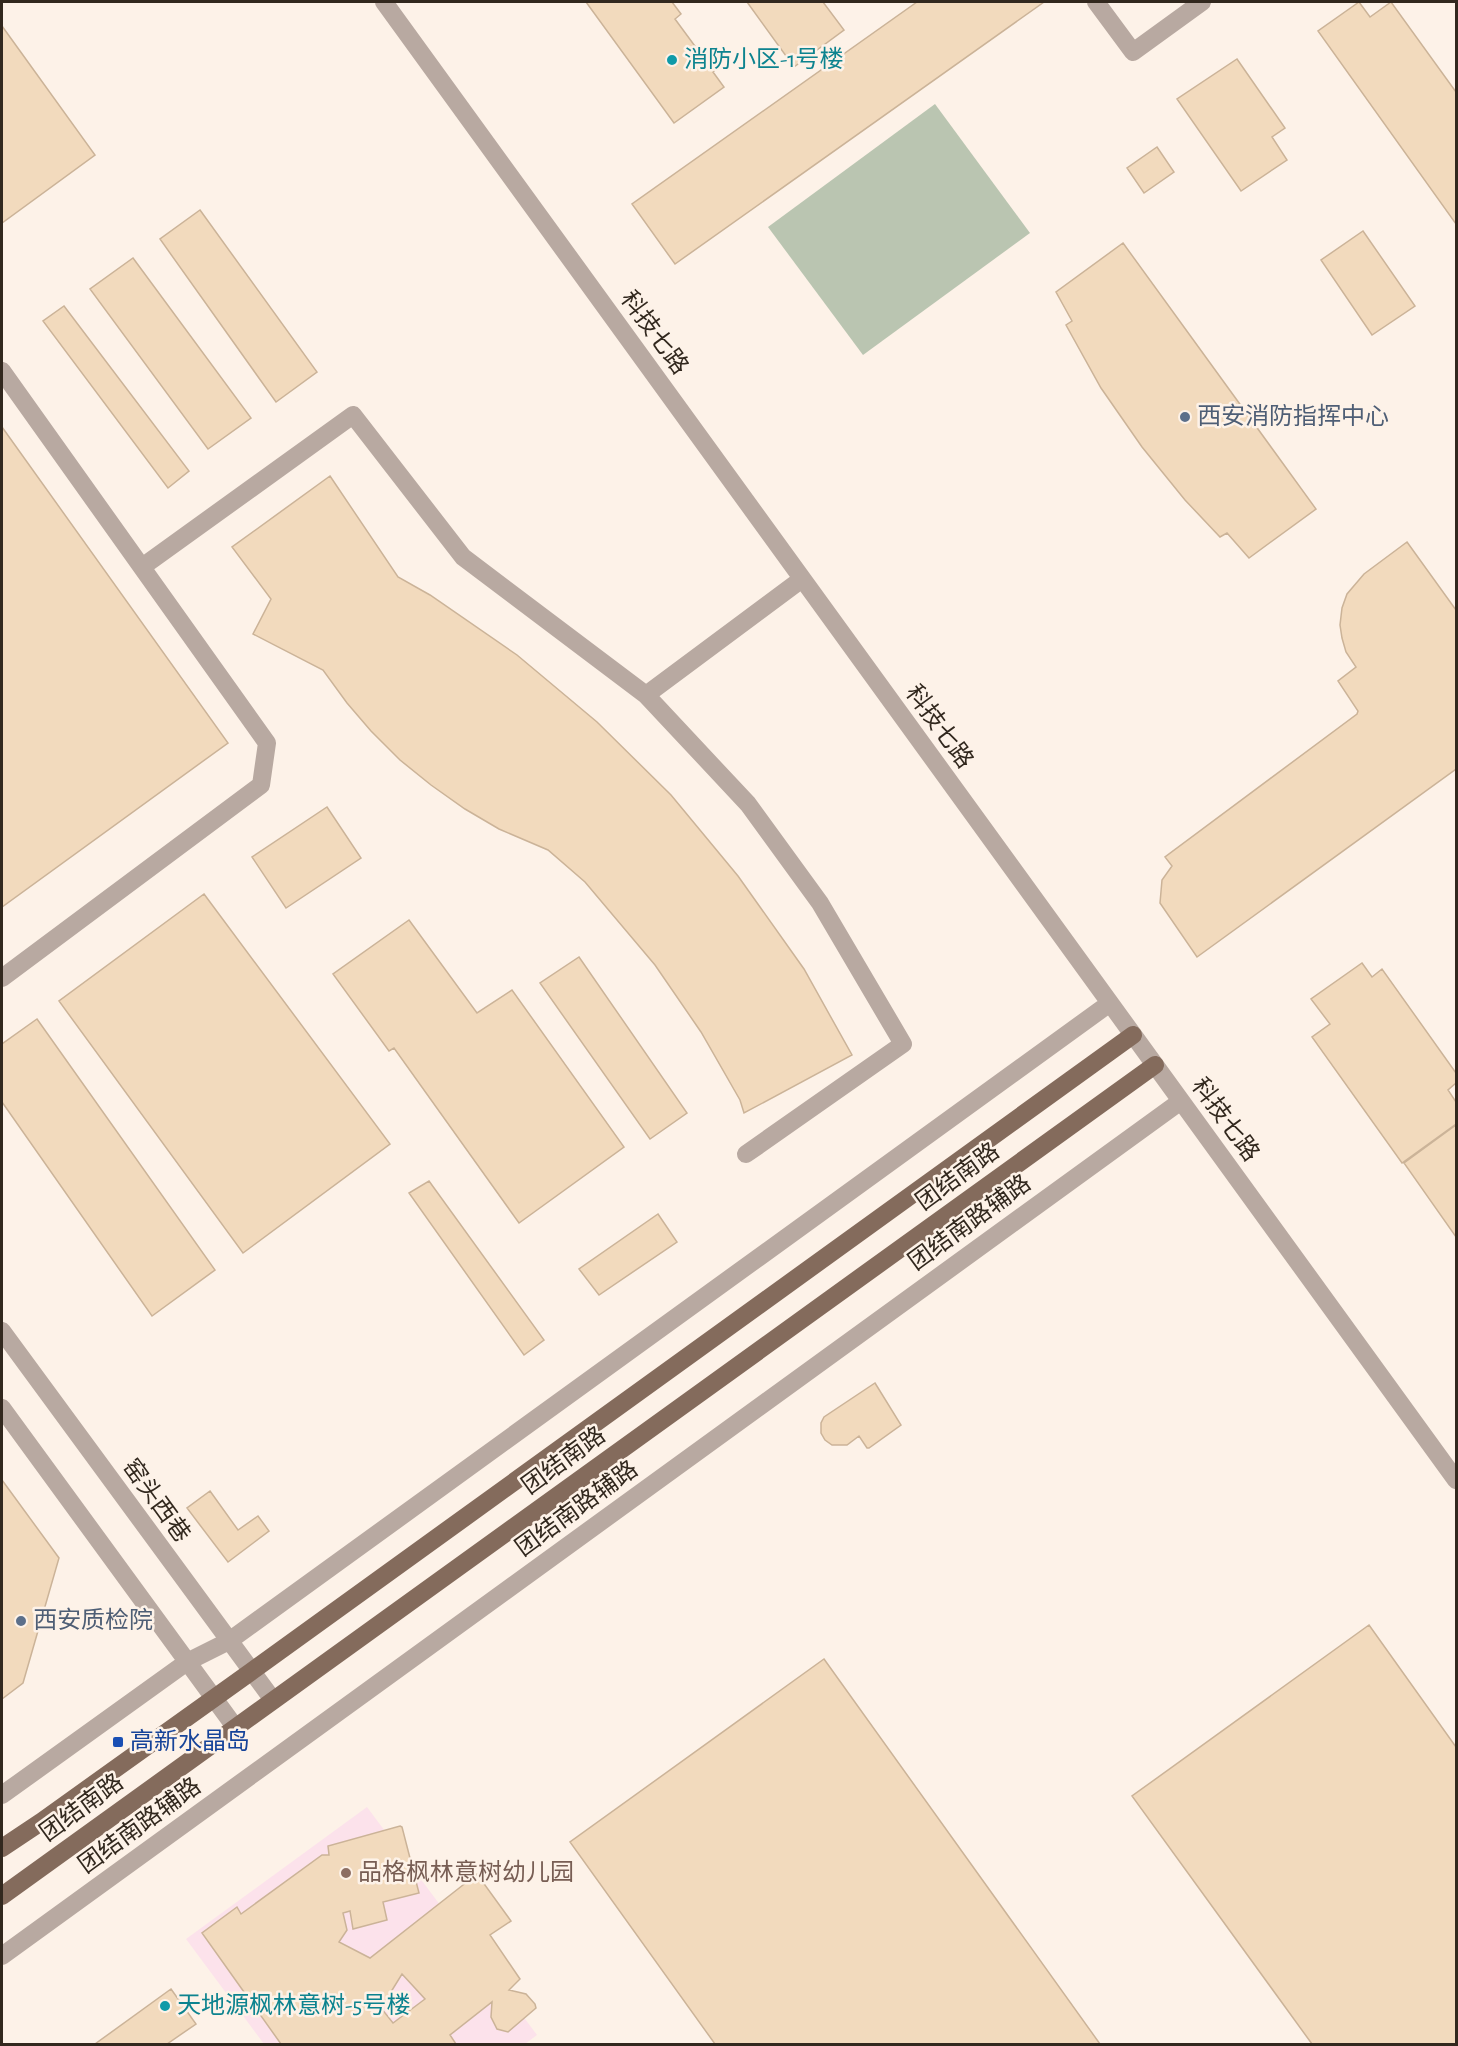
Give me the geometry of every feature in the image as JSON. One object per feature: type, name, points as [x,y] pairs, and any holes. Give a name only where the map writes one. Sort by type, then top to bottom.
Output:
[{"type":"main road","name":"团结南路","points":[[2,1848],[252,1671],[1133,1035]]},
{"type":"main road","name":"团结南路","points":[[2,1896],[1155,1065]]},
{"type":"street","name":"科技七路","points":[[384,2],[1456,1480]]},
{"type":"street","points":[[1096,2],[1133,52],[1202,2]]},
{"type":"street","points":[[2,371],[267,743],[261,785],[2,978]]},
{"type":"street","points":[[142,567],[353,415],[463,557],[646,695],[748,804],[820,903],[903,1044],[746,1154]]},
{"type":"street","points":[[646,695],[802,579]]},
{"type":"street","points":[[2,1795],[187,1662],[229,1641],[1110,1004]]},
{"type":"street","name":"团结南路辅路","points":[[2,1956],[1181,1101]]},
{"type":"street","name":"窑头西巷","points":[[2,1331],[273,1700]]},
{"type":"street","points":[[2,1408],[235,1727]]},
{"type":"shaded area","name":"品格枫林意树幼儿园","points":[[367,1807],[537,2035],[525,2044],[264,2044],[186,1939]]},
{"type":"green space","points":[[935,104],[1030,233],[863,355],[768,227]]},
{"type":"building","name":"消防小区-1号楼","points":[[586,2],[672,2],[681,14],[675,19],[700,53],[707,48],[720,66],[713,72],[724,87],[674,123]]},
{"type":"building","points":[[747,2],[823,2],[844,30],[794,67]]},
{"type":"building","points":[[917,2],[1044,2],[675,264],[632,204]]},
{"type":"building","points":[[1359,2],[1370,17],[1391,2],[1456,92],[1456,224],[1318,31]]},
{"type":"building","points":[[2,26],[95,155],[2,223]]},
{"type":"building","points":[[1237,59],[1285,128],[1272,137],[1287,160],[1241,191],[1177,99]]},
{"type":"building","points":[[1157,147],[1174,172],[1144,193],[1127,168]]},
{"type":"building","points":[[200,210],[317,372],[276,402],[160,239]]},
{"type":"building","points":[[1363,231],[1415,306],[1372,335],[1321,260]]},
{"type":"building","name":"西安消防指挥中心","points":[[1123,243],[1316,509],[1249,558],[1227,533],[1220,537],[1185,500],[1142,447],[1101,388],[1066,325],[1072,321],[1056,292]]},
{"type":"building","points":[[133,258],[251,418],[208,449],[90,289]]},
{"type":"building","points":[[64,306],[189,471],[168,488],[43,321]]},
{"type":"building","points":[[2,427],[228,743],[2,907]]},
{"type":"building","points":[[330,476],[398,577],[430,595],[517,655],[597,722],[671,795],[738,876],[804,969],[852,1055],[744,1113],[740,1100],[701,1032],[655,965],[585,882],[548,850],[499,829],[431,785],[400,760],[371,731],[323,670],[253,634],[271,599],[232,547]]},
{"type":"building","points":[[1407,542],[1456,610],[1456,769],[1197,957],[1160,903],[1162,880],[1172,866],[1165,857],[1357,714],[1358,711],[1338,681],[1356,667],[1346,652],[1342,638],[1340,625],[1342,608],[1347,594],[1364,574]]},
{"type":"building","points":[[327,807],[361,858],[286,908],[252,857]]},
{"type":"building","points":[[204,894],[390,1144],[243,1253],[59,1001]]},
{"type":"building","points":[[409,920],[477,1013],[512,990],[624,1147],[519,1223],[394,1048],[389,1051],[333,974]]},
{"type":"building","points":[[579,957],[687,1113],[650,1139],[540,983]]},
{"type":"building","points":[[1362,963],[1372,977],[1382,969],[1456,1073],[1456,1083],[1448,1090],[1456,1102],[1456,1124],[1402,1163],[1312,1037],[1330,1024],[1311,999]]},
{"type":"building","points":[[37,1019],[215,1270],[152,1316],[2,1102],[2,1044]]},
{"type":"building","points":[[1456,1125],[1456,1237],[1404,1163]]},
{"type":"building","points":[[429,1181],[544,1340],[524,1355],[409,1193]]},
{"type":"building","points":[[658,1214],[677,1242],[599,1295],[579,1269]]},
{"type":"building","points":[[875,1383],[901,1425],[869,1448],[859,1436],[847,1445],[832,1445],[825,1440],[821,1433],[821,1423],[824,1417]]},
{"type":"building","name":"西安质检院","points":[[2,1480],[59,1558],[23,1683],[2,1699]]},
{"type":"building","points":[[210,1491],[238,1530],[258,1516],[269,1531],[228,1562],[187,1508]]},
{"type":"building","points":[[1369,1625],[1456,1747],[1456,2044],[1312,2044],[1132,1796]]},
{"type":"building","points":[[824,1659],[1100,2044],[715,2044],[570,1842]]},
{"type":"building","name":"品格枫林意树幼儿园","points":[[402,1827],[419,1893],[383,1902],[387,1920],[353,1929],[350,1911],[343,1913],[347,1930],[339,1942],[370,1958],[477,1874],[511,1921],[490,1935],[520,1979],[509,1990],[526,1994],[536,2008],[508,2032],[497,2029],[491,2017],[492,2002],[450,2035],[456,2044],[281,2044],[202,1933],[237,1907],[241,1914],[322,1855],[329,1855],[328,1846]],"holes":[[[402,1974],[425,1999],[393,2023],[381,2008]]]},
{"type":"building","name":"天地源枫林意树-5号楼","points":[[171,1989],[196,2024],[167,2044],[95,2044]]},
{"type":"place","name":"消防小区-1号楼","points":[[672,60]]},
{"type":"place","name":"西安消防指挥中心","points":[[1185,417]]},
{"type":"place","name":"西安质检院","points":[[21,1621]]},
{"type":"place","name":"高新水晶岛","points":[[118,1742]]},
{"type":"place","name":"品格枫林意树幼儿园","points":[[346,1873]]},
{"type":"place","name":"天地源枫林意树-5号楼","points":[[165,2006]]}]
